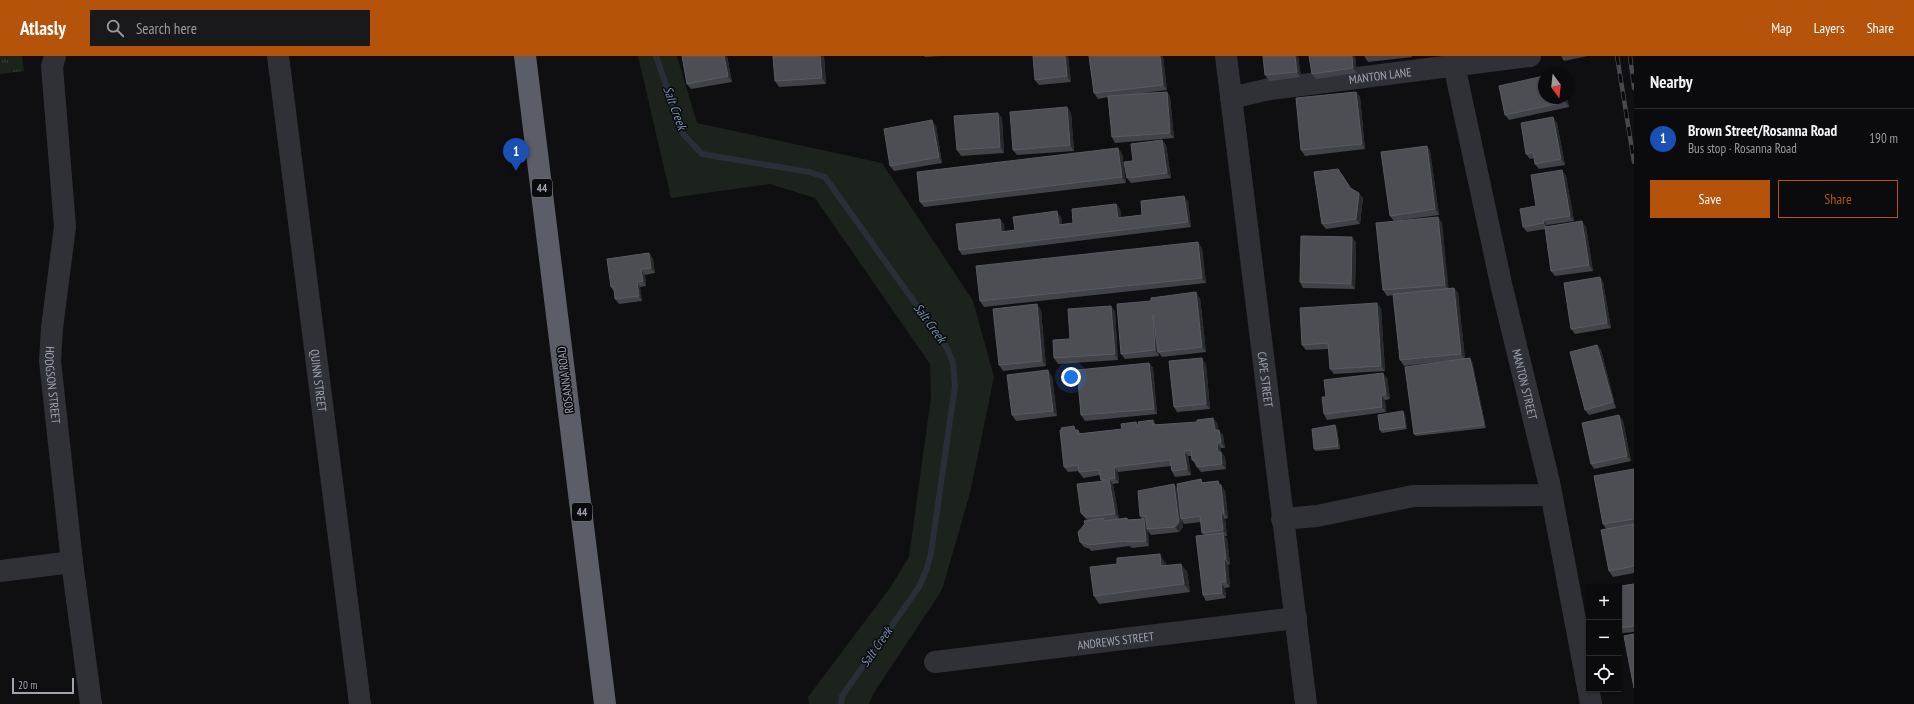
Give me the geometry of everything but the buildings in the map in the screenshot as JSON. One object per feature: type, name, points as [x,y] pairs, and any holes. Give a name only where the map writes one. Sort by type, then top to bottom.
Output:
[{"type":"highway","name":"ROSANNA ROAD","points":[[525,56],[605,704]]},
{"type":"street","name":"QUINN STREET","points":[[278,56],[360,704]]},
{"type":"street","name":"CAPE STREET","points":[[1226,56],[1306,704]]},
{"type":"street","name":"MANTON LANE","points":[[1231,98],[1270,89],[1530,56]]},
{"type":"street","name":"HODGSON STREET","points":[[54,61],[65,227],[52,328],[50,361],[72,562],[91,704]]},
{"type":"street","name":"MANTON STREET","points":[[1454,65],[1502,288],[1551,495],[1591,704]]},
{"type":"street","points":[[1282,519],[1313,517],[1413,496],[1551,495]]},
{"type":"street","points":[[0,571],[72,562]]},
{"type":"street","name":"ANDREWS STREET","points":[[935,662],[1296,618]]},
{"type":"green space","points":[[0,56],[22,56],[24,71],[0,74]]},
{"type":"green space","points":[[638,56],[677,56],[697,123],[882,163],[973,301],[994,377],[970,493],[942,590],[873,694],[869,704],[809,704],[808,697],[890,588],[909,557],[931,397],[930,364],[815,198],[770,184],[671,198]]},
{"type":"waterway","name":"Salt Creek","points":[[656,56],[683,134],[702,154],[809,172],[825,177],[947,348],[953,363],[955,386],[931,553],[927,568],[919,587],[842,696],[841,704]]},
{"type":"railway","points":[[1617,56],[1634,162]]},
{"type":"railway","points":[[1630,56],[1634,88]]},
{"type":"place","name":"Brown Street/Rosanna Road","points":[[516,171]]}]
